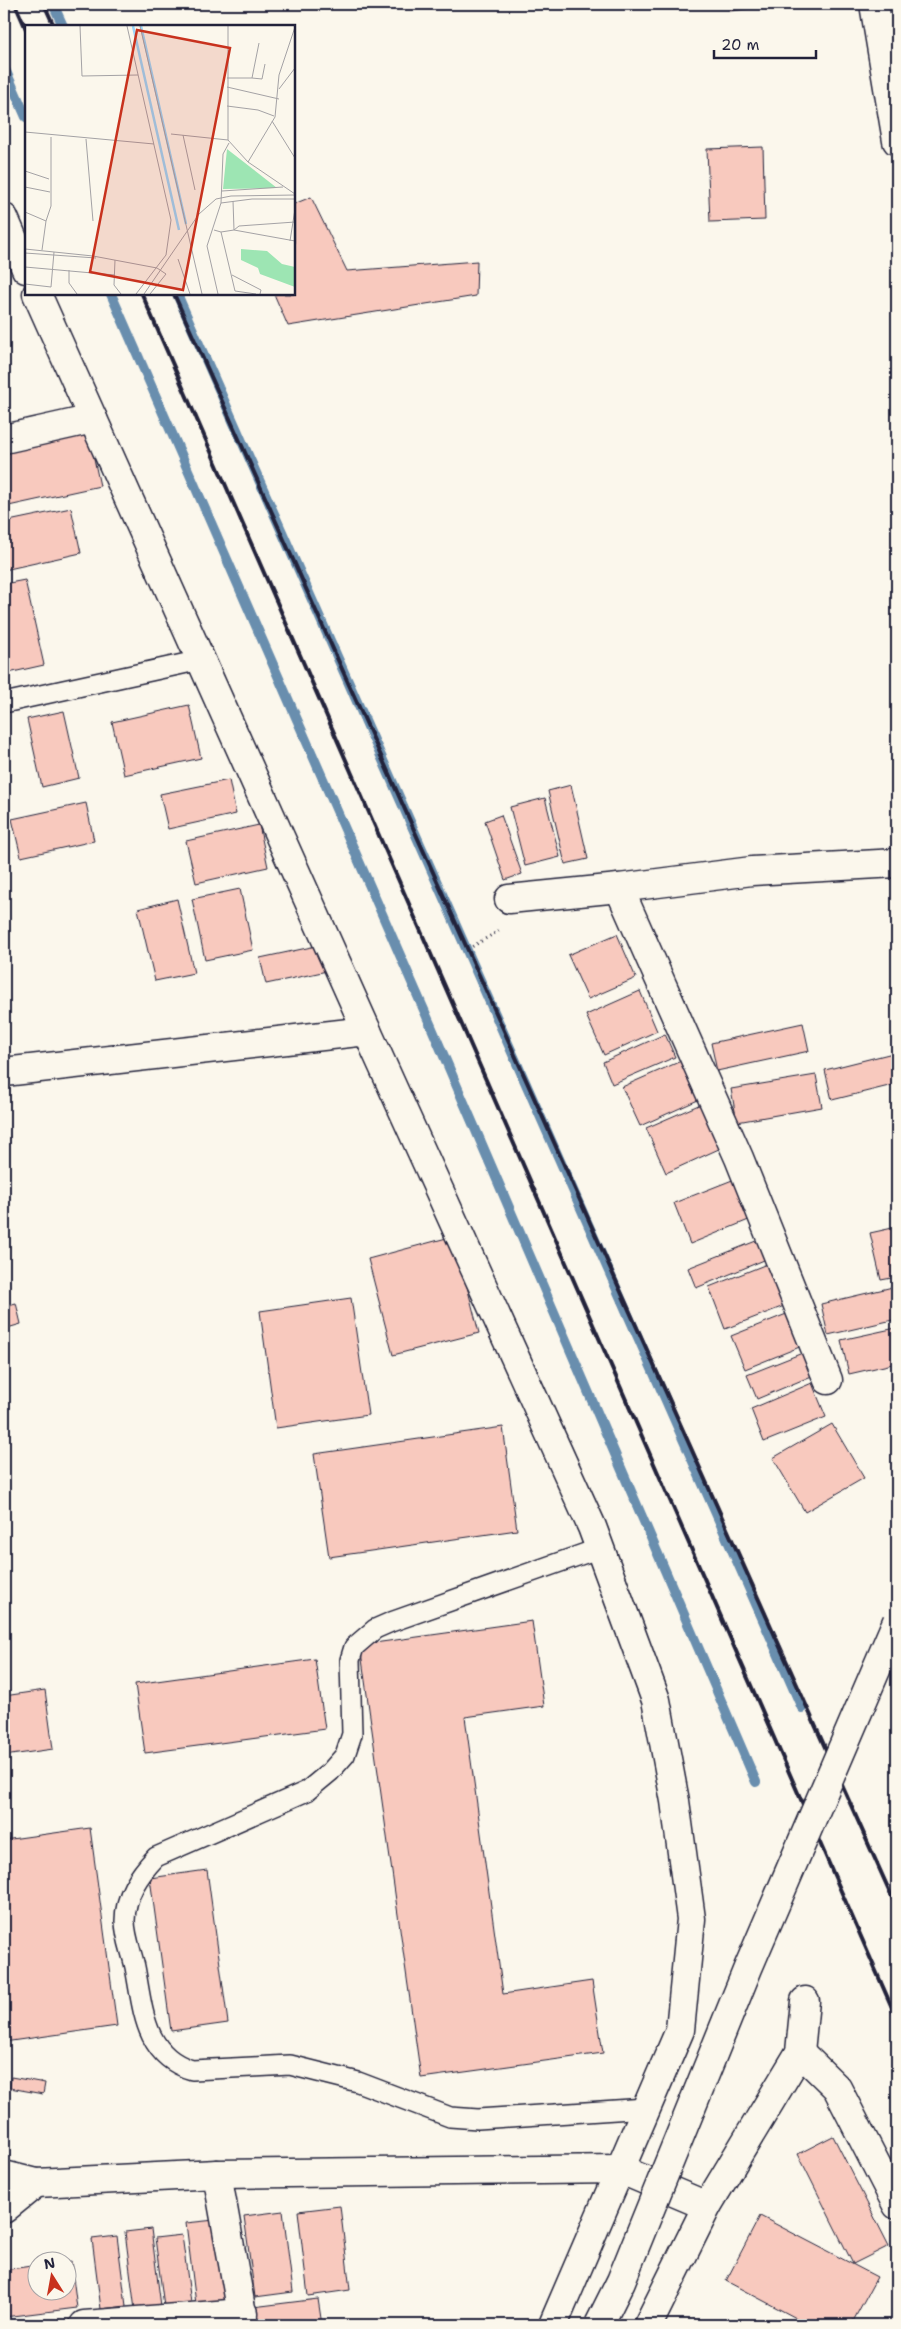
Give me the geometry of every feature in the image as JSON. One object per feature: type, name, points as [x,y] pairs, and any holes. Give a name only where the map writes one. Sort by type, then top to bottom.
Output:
[{"type":"street","points":[[874,4],[897,141]]},
{"type":"street","points":[[4,218],[25,267]]},
{"type":"street","points":[[37,295],[600,1548],[656,1700],[675,1801],[691,1919],[680,2030],[553,2325]]},
{"type":"street","points":[[4,439],[93,419]]},
{"type":"street","points":[[509,899],[619,888],[752,871],[897,863]]},
{"type":"street","points":[[619,888],[740,1158],[828,1380]]},
{"type":"street","points":[[4,1072],[367,1031]]},
{"type":"street","points":[[599,2325],[621,2281],[748,1968],[897,1621]]},
{"type":"street","points":[[648,2325],[707,2206],[800,2052],[805,2001]]},
{"type":"street","points":[[800,2052],[837,2088],[897,2205]]},
{"type":"street","points":[[4,2175],[36,2183],[217,2174],[619,2169],[707,2206]]},
{"type":"street","points":[[84,2325],[244,2319],[217,2174]]},
{"type":"street","points":[[4,2209],[36,2183]]},
{"type":"lane","points":[[4,703],[201,660]]},
{"type":"lane","points":[[600,1548],[390,1622],[364,1637],[354,1647],[350,1660],[352,1734],[345,1755],[330,1772],[307,1791],[156,1857],[138,1876],[132,1891],[125,1921],[148,2029],[165,2057],[178,2066],[192,2070],[290,2065],[358,2082],[450,2117],[478,2119],[646,2108]]},
{"type":"building","points":[[729,4],[786,4],[730,11]]},
{"type":"building","points":[[763,147],[765,220],[710,222],[707,149]]},
{"type":"building","points":[[311,197],[347,271],[477,261],[476,296],[288,326],[274,295],[295,295],[295,204]]},
{"type":"building","points":[[88,431],[100,486],[4,507],[4,450]]},
{"type":"building","points":[[71,508],[81,553],[4,570],[4,522]]},
{"type":"building","points":[[25,580],[44,665],[4,674],[4,584]]},
{"type":"building","points":[[189,705],[201,758],[124,775],[112,722]]},
{"type":"building","points":[[64,711],[79,778],[42,787],[27,719]]},
{"type":"building","points":[[229,780],[236,814],[168,829],[160,794]]},
{"type":"building","points":[[571,785],[588,859],[565,864],[548,791]]},
{"type":"building","points":[[545,798],[560,857],[525,866],[510,807]]},
{"type":"building","points":[[86,803],[94,841],[21,857],[12,819]]},
{"type":"building","points":[[501,815],[522,874],[505,880],[485,821]]},
{"type":"building","points":[[259,825],[268,867],[196,883],[186,841]]},
{"type":"building","points":[[240,889],[253,950],[205,960],[192,899]]},
{"type":"building","points":[[177,899],[194,973],[155,981],[138,909]]},
{"type":"building","points":[[617,934],[636,978],[588,999],[568,955]]},
{"type":"building","points":[[321,945],[327,971],[266,984],[260,958]]},
{"type":"building","points":[[640,991],[657,1031],[604,1055],[586,1015]]},
{"type":"building","points":[[803,1023],[809,1051],[717,1071],[711,1043]]},
{"type":"building","points":[[665,1034],[675,1057],[612,1084],[603,1062]]},
{"type":"building","points":[[897,1052],[897,1084],[832,1100],[825,1070]]},
{"type":"building","points":[[681,1061],[698,1100],[640,1126],[622,1087]]},
{"type":"building","points":[[816,1075],[822,1107],[737,1122],[731,1089]]},
{"type":"building","points":[[701,1104],[721,1148],[666,1173],[646,1128]]},
{"type":"building","points":[[740,1177],[756,1217],[690,1244],[674,1203]]},
{"type":"building","points":[[897,1227],[897,1277],[881,1280],[870,1233]]},
{"type":"building","points":[[454,1236],[479,1333],[393,1355],[368,1259]]},
{"type":"building","points":[[761,1239],[769,1258],[696,1288],[688,1268]]},
{"type":"building","points":[[767,1264],[784,1306],[725,1329],[709,1287]]},
{"type":"building","points":[[897,1286],[897,1319],[828,1335],[821,1304]]},
{"type":"building","points":[[351,1298],[368,1415],[276,1428],[260,1311]]},
{"type":"building","points":[[16,1303],[21,1324],[4,1329],[4,1306]]},
{"type":"building","points":[[789,1313],[802,1346],[745,1369],[731,1336]]},
{"type":"building","points":[[896,1328],[897,1363],[849,1374],[841,1340]]},
{"type":"building","points":[[805,1352],[814,1375],[757,1399],[747,1375]]},
{"type":"building","points":[[812,1383],[826,1417],[764,1442],[751,1409]]},
{"type":"building","points":[[832,1424],[864,1478],[805,1512],[773,1458]]},
{"type":"building","points":[[503,1427],[517,1530],[329,1557],[314,1454]]},
{"type":"building","points":[[532,1621],[544,1706],[465,1717],[503,1994],[592,1981],[603,2053],[421,2078],[360,1645]]},
{"type":"building","points":[[315,1659],[325,1729],[145,1753],[135,1684]]},
{"type":"building","points":[[45,1690],[53,1749],[4,1756],[4,1696]]},
{"type":"building","points":[[90,1828],[117,2026],[4,2042],[4,1840]]},
{"type":"building","points":[[207,1870],[228,2023],[171,2031],[150,1878]]},
{"type":"building","points":[[11,2077],[45,2083],[43,2094],[10,2088]]},
{"type":"building","points":[[833,2136],[889,2246],[853,2264],[798,2154]]},
{"type":"building","points":[[340,2206],[350,2290],[308,2296],[298,2211]]},
{"type":"building","points":[[283,2211],[293,2292],[255,2297],[244,2216]]},
{"type":"building","points":[[760,2216],[877,2277],[851,2325],[794,2325],[798,2319],[726,2281]]},
{"type":"building","points":[[215,2220],[225,2300],[196,2304],[186,2223]]},
{"type":"building","points":[[151,2229],[161,2306],[135,2310],[125,2232]]},
{"type":"building","points":[[182,2235],[191,2303],[164,2306],[155,2238]]},
{"type":"building","points":[[117,2236],[126,2306],[101,2309],[92,2239]]},
{"type":"building","points":[[28,2266],[28,2302],[76,2302],[77,2308],[4,2317],[4,2270]]},
{"type":"building","points":[[318,2299],[322,2325],[255,2325],[253,2307]]},
{"type":"waterway","points":[[53,4],[63,25]]},
{"type":"waterway","points":[[4,67],[25,115]]},
{"type":"waterway","points":[[111,295],[431,1026],[756,1782]]},
{"type":"waterway","points":[[177,295],[802,1708]]},
{"type":"railway","points":[[15,4],[25,27]]},
{"type":"railway","points":[[44,4],[54,25]]},
{"type":"railway","points":[[142,295],[897,2019]]},
{"type":"railway","points":[[174,295],[897,1908]]}]
